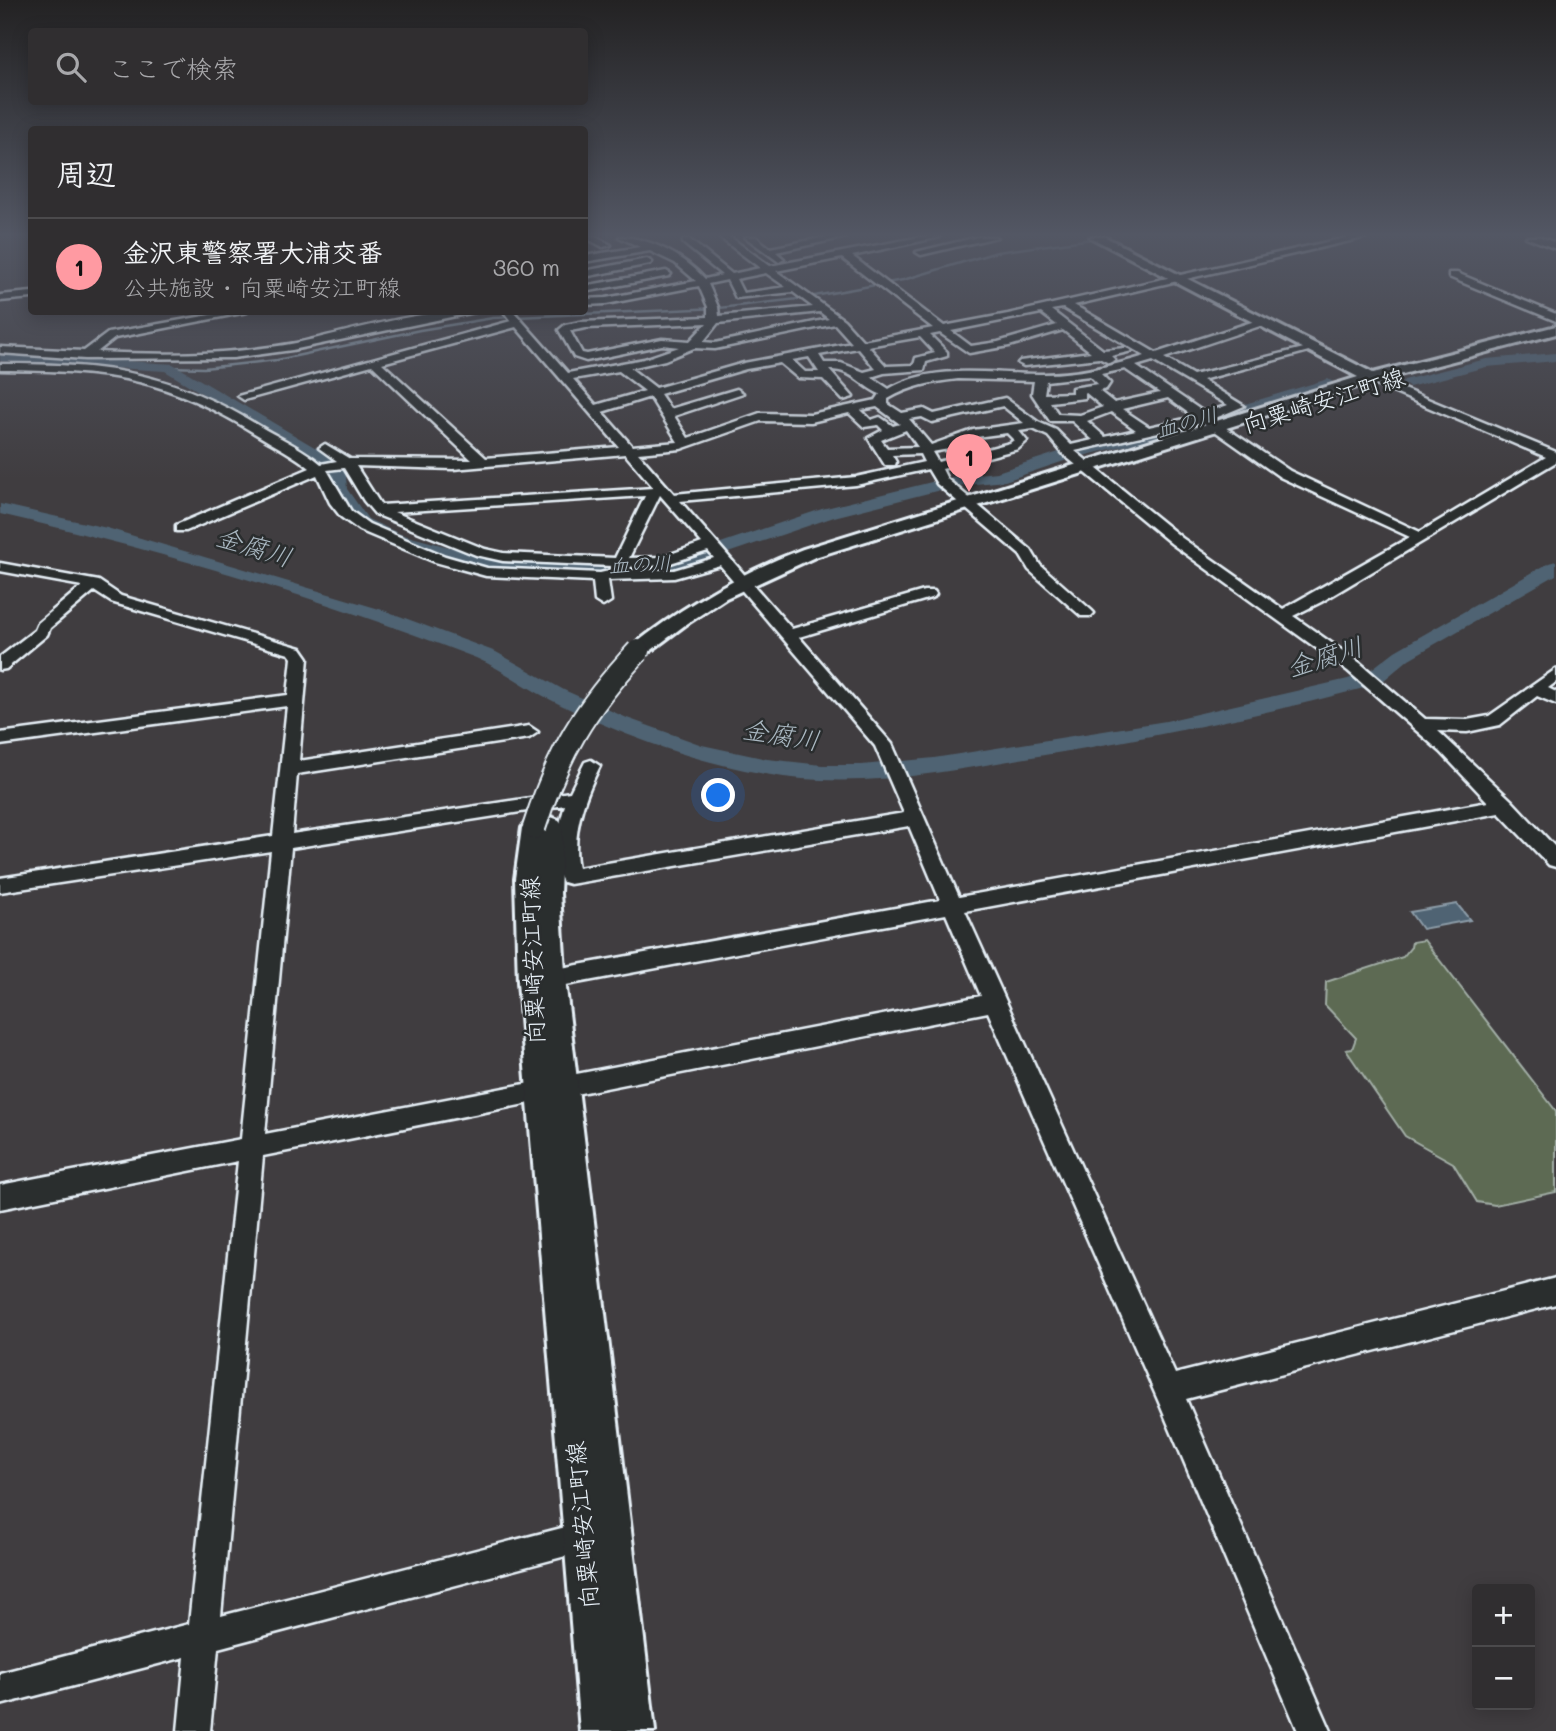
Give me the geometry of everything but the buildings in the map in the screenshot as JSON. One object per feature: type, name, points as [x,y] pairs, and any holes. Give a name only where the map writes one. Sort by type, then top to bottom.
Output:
[{"type":"main road","points":[[1254,318],[1375,380]]},
{"type":"main road","name":"向粟崎安江町線","points":[[634,1731],[553,1088],[527,918],[527,879],[543,827],[583,739],[602,708],[644,652],[675,634],[746,583],[971,506],[1090,470],[1211,425],[1556,330]]},
{"type":"main road","name":"向粟崎安江町線","points":[[1375,380],[1556,336]]},
{"type":"main road","name":"向粟崎安江町線","points":[[543,827],[553,1088],[584,1537],[601,1731]]},
{"type":"street","points":[[85,356],[111,335],[209,318]]},
{"type":"street","points":[[0,350],[155,359],[245,354],[439,318]]},
{"type":"street","points":[[244,396],[374,361],[514,318],[628,449],[663,494],[746,583],[883,744],[1315,1731]]},
{"type":"street","points":[[565,377],[667,355],[691,344],[708,332],[714,318],[569,327],[564,330],[569,344],[582,358],[662,342],[691,344],[715,346],[837,320]]},
{"type":"street","points":[[834,318],[862,343],[883,370]]},
{"type":"street","points":[[926,318],[970,350]]},
{"type":"street","points":[[594,410],[715,373],[998,318]]},
{"type":"street","points":[[1054,318],[1104,356],[1211,425],[1235,437],[1285,474],[1420,537]]},
{"type":"street","points":[[1069,452],[1146,431],[1211,425],[1238,406],[1088,318]]},
{"type":"street","points":[[666,414],[753,407],[811,418],[911,384],[976,375],[1041,377],[1122,366],[1262,322]]},
{"type":"street","points":[[972,323],[1004,343],[1024,362],[1027,376]]},
{"type":"street","points":[[603,325],[620,351]]},
{"type":"street","points":[[826,372],[863,376],[883,370],[920,368],[920,360],[941,354],[957,355],[1065,326]]},
{"type":"street","points":[[921,332],[941,354]]},
{"type":"street","points":[[1192,379],[1311,347]]},
{"type":"street","points":[[1010,362],[1104,356],[1141,349]]},
{"type":"street","points":[[812,353],[868,424],[880,421],[890,430]]},
{"type":"street","points":[[957,355],[976,375]]},
{"type":"street","points":[[782,359],[796,368],[802,376],[841,366],[863,376],[883,395]]},
{"type":"street","points":[[374,361],[482,462]]},
{"type":"street","points":[[967,364],[984,363]]},
{"type":"street","points":[[620,365],[652,391],[685,443]]},
{"type":"street","points":[[0,367],[121,373],[152,380],[204,399],[322,468],[337,503],[346,514],[364,527],[440,559],[486,572],[614,569],[717,552]]},
{"type":"street","points":[[897,471],[874,438],[904,421],[924,413],[932,418],[976,402],[1081,395],[1076,390],[1102,387],[1104,383],[1092,372]]},
{"type":"street","points":[[715,373],[753,407]]},
{"type":"street","points":[[1041,377],[1040,398],[1054,418],[1075,417],[1102,441]]},
{"type":"street","points":[[952,378],[962,387]]},
{"type":"street","points":[[1375,380],[1556,457]]},
{"type":"street","points":[[1090,388],[1146,431]]},
{"type":"street","points":[[883,395],[882,405],[904,421],[924,442],[925,450],[946,484],[1026,553],[1034,567],[1086,613]]},
{"type":"street","points":[[1078,419],[1098,415],[1094,412],[1167,395]]},
{"type":"street","points":[[1005,402],[1030,422],[1052,433],[1069,452],[1177,541],[1354,667],[1421,725],[1505,805],[1556,860]]},
{"type":"street","points":[[181,528],[322,468],[345,462],[453,465],[677,446],[745,421],[753,407]]},
{"type":"street","points":[[884,452],[925,450],[947,445],[973,434],[1011,429],[1052,414]]},
{"type":"street","points":[[377,509],[856,481],[934,466],[1014,446],[1021,441],[1011,429]]},
{"type":"street","points":[[973,434],[994,452]]},
{"type":"street","points":[[947,445],[961,460]]},
{"type":"street","points":[[325,448],[354,471],[368,503],[410,525],[481,552],[503,557],[614,569]]},
{"type":"street","points":[[1281,616],[1316,599],[1556,457]]},
{"type":"street","points":[[603,601],[614,569],[663,494]]},
{"type":"street","points":[[0,567],[94,584],[116,599],[295,651],[300,658],[194,1731]]},
{"type":"street","points":[[0,665],[42,632],[43,626],[94,584]]},
{"type":"street","points":[[788,635],[929,594]]},
{"type":"street","points":[[1421,725],[1467,726],[1494,720],[1556,674]]},
{"type":"street","points":[[1536,689],[1556,699]]},
{"type":"street","points":[[0,739],[296,699]]},
{"type":"street","points":[[289,769],[529,732]]},
{"type":"street","points":[[591,766],[577,797],[569,830],[566,862],[570,877],[915,818]]},
{"type":"street","points":[[0,885],[577,797]]},
{"type":"street","points":[[550,979],[1505,805]]},
{"type":"street","points":[[0,1197],[994,1002]]},
{"type":"street","points":[[1168,1390],[1556,1291]]},
{"type":"street","points":[[0,1689],[584,1537]]},
{"type":"green space","points":[[1424,940],[1556,1111],[1556,1192],[1495,1205],[1477,1202],[1453,1163],[1405,1136],[1346,1050],[1352,1049],[1356,1038],[1325,1005],[1326,982],[1403,957],[1412,942]]},
{"type":"water","points":[[1457,904],[1470,920],[1422,929],[1410,912]]},
{"type":"waterway","points":[[168,367],[204,368],[277,360],[420,330],[498,318]]},
{"type":"waterway","name":"血の川","points":[[0,357],[168,367],[339,469],[339,489],[362,523],[394,538],[489,563],[528,567],[669,567],[828,513],[956,481],[999,477],[1065,455],[1200,423],[1328,383]]},
{"type":"waterway","name":"血の川","points":[[1409,383],[1486,363],[1556,357]]},
{"type":"waterway","name":"金腐川","points":[[0,509],[101,532],[379,615],[489,656],[557,695],[619,723],[698,752],[767,767],[822,773],[862,773],[934,766],[1166,728],[1353,684],[1376,676],[1402,655],[1556,567]]},
{"type":"place","name":"金沢東警察署大浦交番","points":[[969,492]]}]
